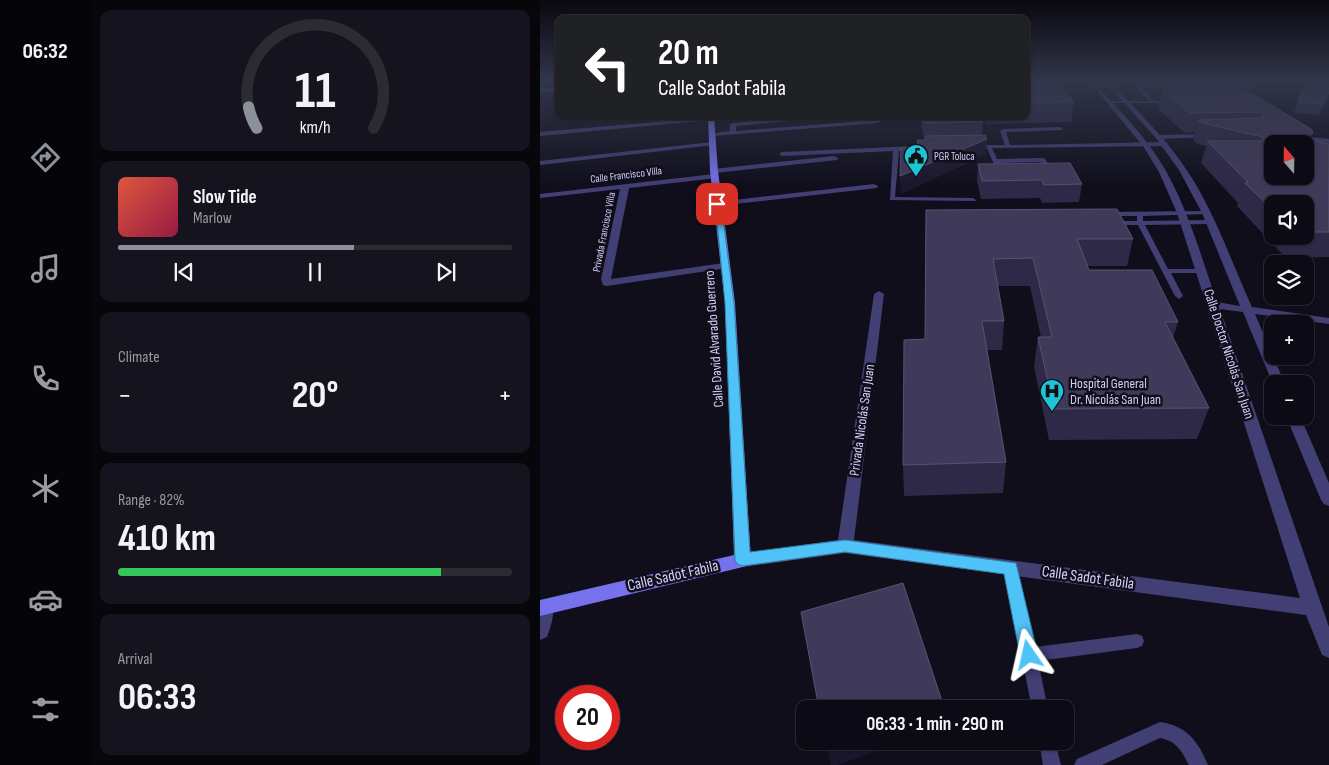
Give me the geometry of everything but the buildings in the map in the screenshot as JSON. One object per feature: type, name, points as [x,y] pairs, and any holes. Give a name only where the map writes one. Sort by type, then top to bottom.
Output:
[{"type":"street","name":"Calle Doctor Nicolás San Juan","points":[[1120,116],[1146,145],[1163,172],[1181,213],[1214,305],[1312,608],[1329,649]]},
{"type":"street","name":"Calle Doctor Nicolás San Juan","points":[[1138,116],[1165,144],[1183,170],[1206,213],[1275,375]]},
{"type":"street","points":[[540,134],[681,120]]},
{"type":"street","name":"Calle David Alvarado Guerrero","points":[[711,120],[717,204],[730,303],[743,560]]},
{"type":"street","points":[[540,163],[712,144]]},
{"type":"street","name":"Calle Francisco Villa","points":[[540,196],[834,158]]},
{"type":"street","name":"Privada Francisco Villa","points":[[625,186],[606,279],[607,283],[724,266]]},
{"type":"street","points":[[717,204],[874,186]]},
{"type":"street","name":"Privada Nicolás San Juan","points":[[845,546],[879,294]]},
{"type":"street","points":[[1214,305],[1329,321]]},
{"type":"street","points":[[1297,425],[1329,500]]},
{"type":"street","name":"Calle Sadot Fabila","points":[[542,607],[743,560],[845,546],[1312,608]]},
{"type":"street","points":[[540,631],[542,607]]},
{"type":"lane","points":[[733,132],[733,125],[792,120]]},
{"type":"lane","points":[[712,134],[878,120]]},
{"type":"lane","points":[[1008,147],[1002,134],[1003,131],[1060,129]]},
{"type":"lane","points":[[1158,137],[1216,136]]},
{"type":"lane","points":[[1314,140],[1329,141]]},
{"type":"lane","points":[[969,147],[1165,144]]},
{"type":"lane","points":[[988,147],[998,168],[1010,170]]},
{"type":"lane","points":[[782,154],[919,148]]},
{"type":"lane","points":[[896,149],[892,199],[973,200]]},
{"type":"lane","points":[[995,160],[1040,160],[1045,162],[1048,168],[1035,169]]},
{"type":"lane","points":[[1102,223],[1181,213],[1206,213]]},
{"type":"lane","points":[[1097,214],[1184,222],[1209,222]]},
{"type":"lane","points":[[1140,218],[1179,296]]},
{"type":"lane","points":[[1166,271],[1202,271]]},
{"type":"lane","points":[[1011,568],[1038,700]]},
{"type":"lane","points":[[1029,655],[1137,641]]},
{"type":"lane","points":[[1083,765],[1160,730],[1172,731],[1182,736],[1199,765]]},
{"type":"lane","points":[[1049,750],[1052,765]]},
{"type":"place","name":"PGR Toluca","points":[[916,177]]},
{"type":"place","name":"Hospital General Dr. Nicolás San Juan","points":[[1052,412]]},
{"type":"route","points":[[717,204],[730,303],[743,560],[845,546],[1011,568],[1029,655]]}]
